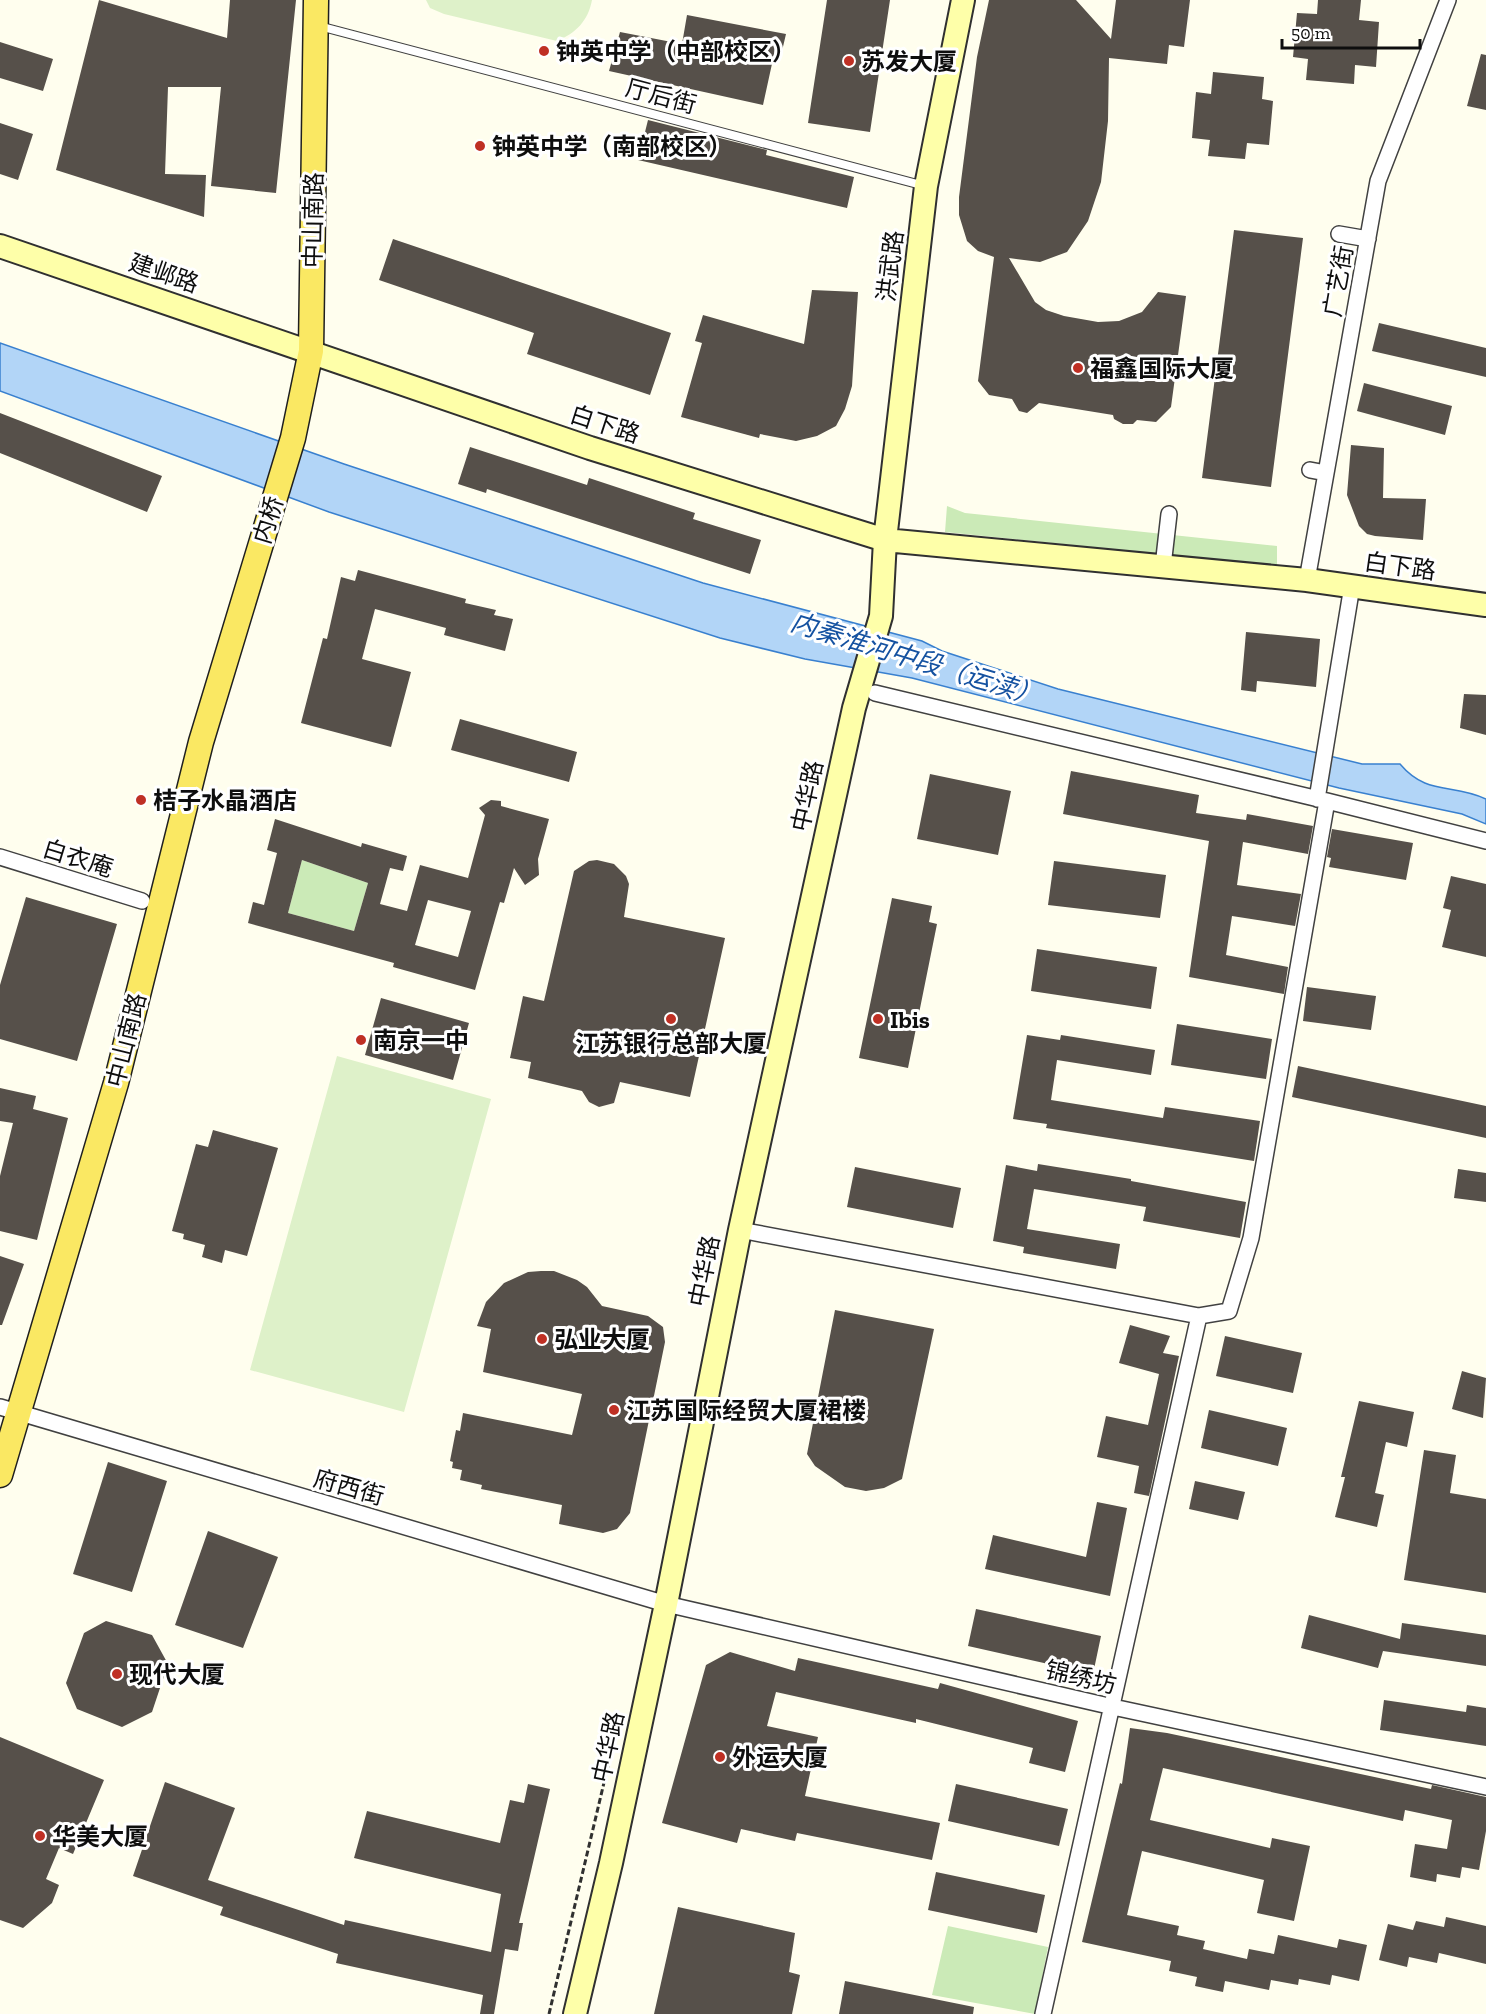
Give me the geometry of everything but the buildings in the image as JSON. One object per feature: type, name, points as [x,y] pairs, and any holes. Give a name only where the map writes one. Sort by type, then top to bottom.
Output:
[{"type":"main road","name":"洪武路","points":[[885,540],[927,186],[963,0]]},
{"type":"main road","name":"中山南路","points":[[311,351],[315,25]]},
{"type":"main road","name":"建邺路","points":[[0,246],[311,351]]},
{"type":"main road","name":"白下路","points":[[311,351],[590,448],[885,540],[1307,580],[1486,605]]},
{"type":"main road","name":"中华路","points":[[575,2014],[611,1863],[666,1604],[740,1230],[854,708],[880,616],[885,540]]},
{"type":"street","name":"广艺街","points":[[1307,580],[1378,181],[1448,0]]},
{"type":"street","points":[[1339,234],[1368,240]]},
{"type":"street","points":[[1310,470],[1326,473]]},
{"type":"street","points":[[1163,566],[1169,514]]},
{"type":"street","points":[[740,1230],[1199,1316],[1229,1311],[1251,1238],[1322,800],[1328,730],[1352,586]]},
{"type":"street","points":[[875,693],[1486,841]]},
{"type":"street","name":"白衣庵","points":[[0,857],[142,901]]},
{"type":"street","points":[[1043,2014],[1199,1316]]},
{"type":"street","name":"府西街","points":[[0,1407],[666,1604]]},
{"type":"street","name":"锦绣坊","points":[[666,1604],[1113,1707],[1486,1787]]},
{"type":"lane","points":[[315,25],[316,0]]},
{"type":"lane","name":"厅后街","points":[[315,25],[927,186]]},
{"type":"lane","points":[[3,1468],[116,1083],[201,742],[292,438],[311,351]]},
{"type":"path","points":[[549,2014],[613,1749]]},
{"type":"green space","points":[[426,0],[592,0],[588,14],[580,25],[557,41],[444,14],[430,8]]},
{"type":"green space","points":[[947,506],[965,513],[1277,546],[1277,566],[945,532]]},
{"type":"green space","points":[[302,860],[368,883],[354,931],[288,913]]},
{"type":"green space","points":[[337,1056],[491,1099],[404,1412],[250,1370]]},
{"type":"green space","points":[[948,1926],[1048,1947],[1035,2014],[932,1995]]},
{"type":"water","name":"内秦淮河中段（运渎）","points":[[0,343],[344,464],[703,583],[922,641],[942,651],[1058,689],[1362,764],[1400,764],[1420,781],[1486,799],[1486,824],[1462,814],[1339,788],[912,678],[805,659],[720,638],[329,512],[0,391]]},
{"type":"place","name":"钟英中学（中部校区）","points":[[544,51]]},
{"type":"place","name":"苏发大厦","points":[[849,61]]},
{"type":"place","name":"钟英中学（南部校区）","points":[[480,146]]},
{"type":"place","name":"福鑫国际大厦","points":[[1078,368]]},
{"type":"place","name":"桔子水晶酒店","points":[[141,800]]},
{"type":"place","name":"江苏银行总部大厦","points":[[671,1019]]},
{"type":"place","name":"Ibis","points":[[878,1019]]},
{"type":"place","name":"南京一中","points":[[361,1040]]},
{"type":"place","name":"弘业大厦","points":[[542,1339]]},
{"type":"place","name":"江苏国际经贸大厦裙楼","points":[[614,1410]]},
{"type":"place","name":"现代大厦","points":[[117,1674]]},
{"type":"place","name":"外运大厦","points":[[720,1757]]},
{"type":"place","name":"华美大厦","points":[[40,1836]]}]
